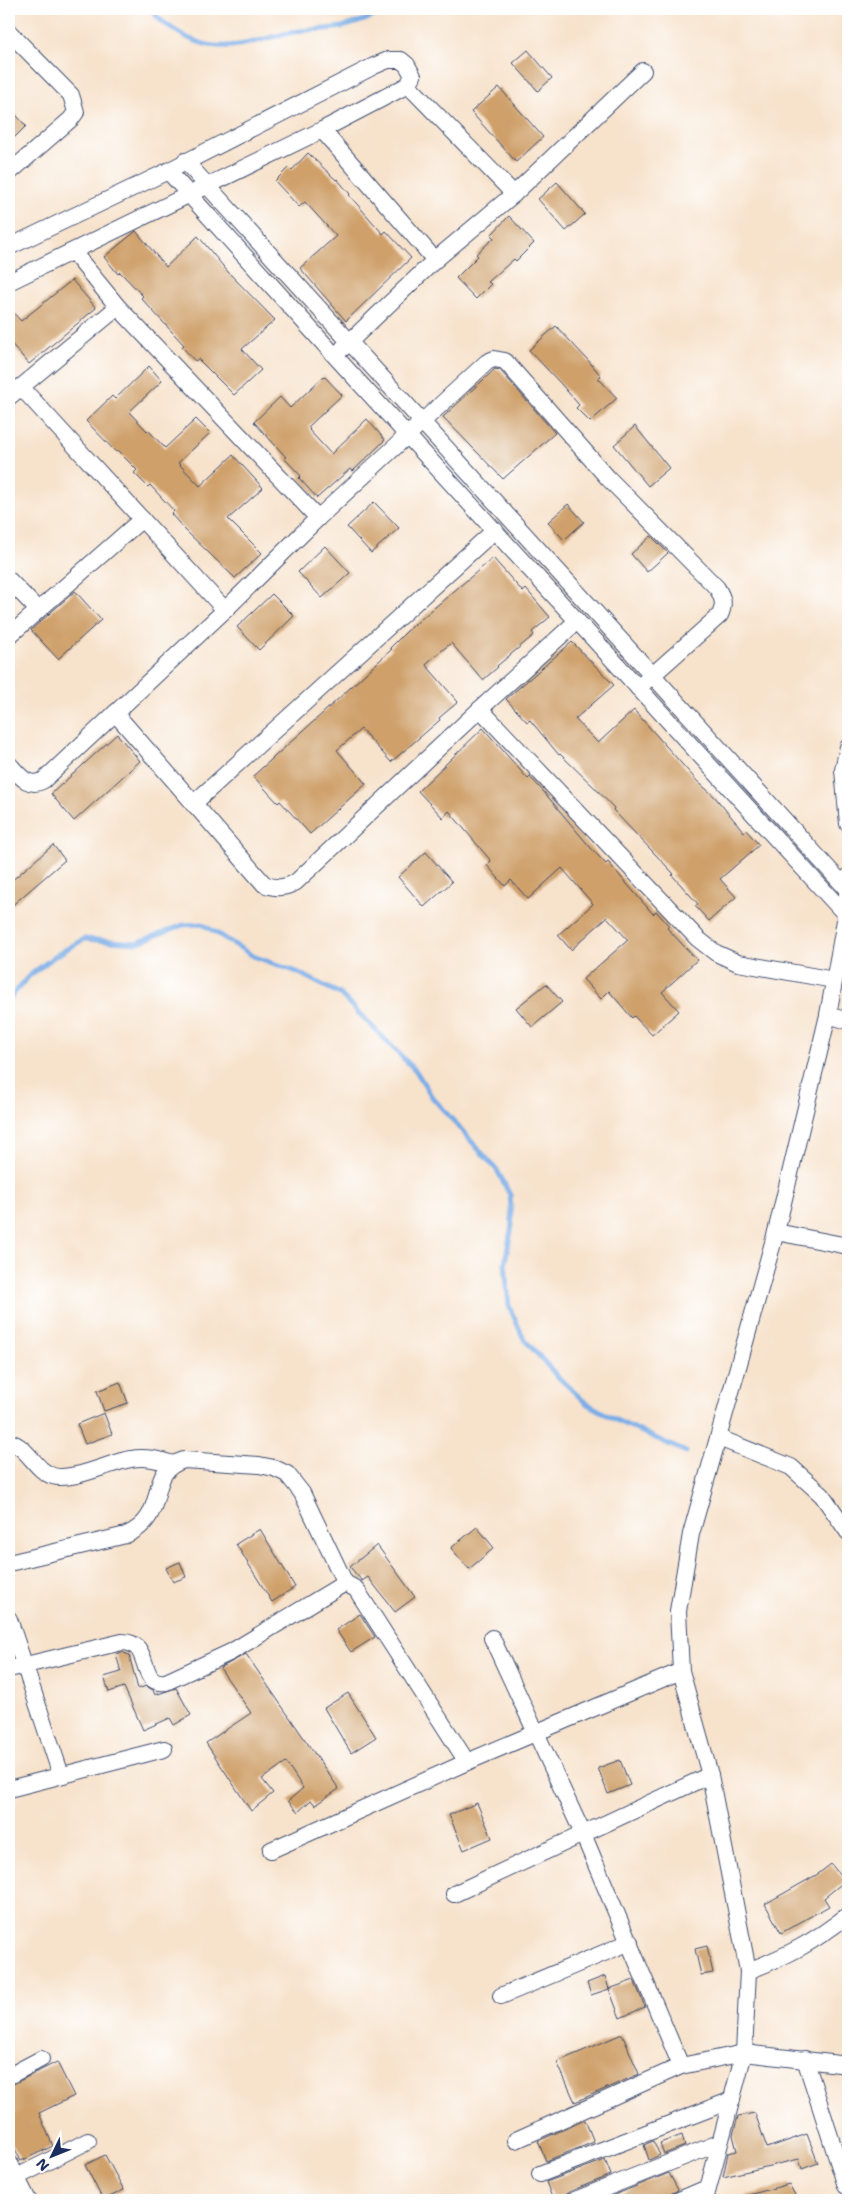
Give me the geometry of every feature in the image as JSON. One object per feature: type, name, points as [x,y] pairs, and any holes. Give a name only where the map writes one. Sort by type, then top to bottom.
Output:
[{"type":"street","points":[[9,32],[71,95],[76,112],[71,119],[9,174]]},
{"type":"street","points":[[9,246],[168,171],[388,60],[401,60],[407,65],[413,76],[408,85],[322,130],[9,282]]},
{"type":"street","points":[[334,355],[435,260],[514,194],[643,71]]},
{"type":"street","points":[[408,85],[514,194]]},
{"type":"street","points":[[322,130],[435,260]]},
{"type":"street","points":[[185,161],[653,675],[848,883],[846,915],[828,1015],[776,1232],[692,1534],[678,1611],[681,1670],[710,1776],[748,1971],[744,2053],[706,2194],[679,2200]]},
{"type":"street","points":[[168,171],[846,915]]},
{"type":"street","points":[[73,252],[118,307],[318,518]]},
{"type":"street","points":[[118,307],[15,392],[142,519],[225,610]]},
{"type":"street","points":[[9,764],[25,781],[37,784],[225,610],[407,434],[423,422],[487,362],[494,359],[506,361],[608,478],[717,588],[723,598],[724,608],[720,615],[638,688]]},
{"type":"street","points":[[9,636],[142,519]]},
{"type":"street","points":[[193,804],[495,530]]},
{"type":"street","points":[[9,580],[38,610]]},
{"type":"street","points":[[115,713],[264,884],[274,888],[288,887],[296,882],[480,709],[577,621]]},
{"type":"street","points":[[480,709],[698,939],[716,953],[738,963],[834,980]]},
{"type":"street","points":[[848,746],[843,770],[848,824]]},
{"type":"street","points":[[828,1015],[848,1021]]},
{"type":"street","points":[[776,1232],[848,1246]]},
{"type":"street","points":[[719,1438],[791,1467],[822,1495],[848,1532]]},
{"type":"street","points":[[9,1442],[26,1450],[44,1471],[53,1476],[65,1478],[131,1459],[149,1458],[173,1464]]},
{"type":"street","points":[[9,1563],[126,1535],[138,1530],[152,1513],[163,1475],[173,1464],[184,1460],[259,1465],[274,1468],[287,1474],[302,1492],[345,1583],[356,1589],[467,1762]]},
{"type":"street","points":[[16,1666],[129,1642],[136,1645],[140,1651],[151,1679],[158,1683],[166,1682],[231,1652],[345,1583]]},
{"type":"street","points":[[9,1619],[16,1666],[61,1776]]},
{"type":"street","points":[[492,1638],[583,1834],[681,2066]]},
{"type":"street","points":[[271,1850],[535,1732],[681,1670]]},
{"type":"street","points":[[9,1789],[164,1749]]},
{"type":"street","points":[[454,1894],[710,1776]]},
{"type":"street","points":[[748,1971],[791,1954],[824,1934],[848,1915]]},
{"type":"street","points":[[501,1996],[630,1942]]},
{"type":"street","points":[[516,2140],[681,2066],[744,2053],[848,2064]]},
{"type":"street","points":[[9,2076],[41,2059]]},
{"type":"street","points":[[805,2059],[846,2186],[848,2185]]},
{"type":"street","points":[[540,2174],[732,2100]]},
{"type":"street","points":[[28,2200],[11,2173],[88,2140]]},
{"type":"street","points":[[576,2200],[719,2143]]},
{"type":"building","points":[[528,50],[552,78],[538,91],[513,63]]},
{"type":"building","points":[[499,87],[543,137],[516,162],[471,112]]},
{"type":"building","points":[[9,107],[26,126],[9,143]]},
{"type":"building","points":[[308,153],[337,179],[383,234],[386,231],[411,258],[346,321],[300,268],[336,236],[305,202],[299,207],[275,181],[289,167],[292,170]]},
{"type":"building","points":[[557,182],[585,214],[566,231],[538,199]]},
{"type":"building","points":[[509,216],[534,243],[516,261],[514,259],[488,282],[491,284],[476,299],[456,278],[478,256],[476,254],[494,238],[491,235]]},
{"type":"building","points":[[136,231],[166,267],[198,236],[228,272],[275,320],[242,349],[261,370],[234,395],[198,359],[195,361],[182,347],[184,345],[141,298],[143,296],[120,272],[118,274],[104,257]]},
{"type":"building","points":[[72,280],[96,308],[29,364],[9,341],[9,308],[21,321]]},
{"type":"building","points":[[556,326],[587,359],[601,376],[598,378],[617,398],[590,422],[576,408],[579,405],[529,350]]},
{"type":"building","points":[[149,366],[162,381],[129,412],[165,448],[196,419],[210,433],[178,463],[200,486],[233,455],[263,488],[228,519],[262,553],[235,578],[184,529],[171,514],[174,511],[150,485],[148,487],[134,473],[137,470],[118,451],[116,452],[86,421],[112,396],[115,399]]},
{"type":"building","points":[[495,369],[500,370],[555,433],[503,479],[443,417]]},
{"type":"building","points":[[324,376],[342,395],[308,427],[331,454],[367,419],[385,440],[353,471],[350,469],[317,498],[299,478],[301,476],[284,458],[286,457],[254,422],[280,397],[290,408]]},
{"type":"building","points":[[635,426],[669,468],[648,486],[614,445]]},
{"type":"building","points":[[374,502],[399,528],[371,553],[347,527]]},
{"type":"building","points":[[568,504],[584,522],[564,540],[548,522]]},
{"type":"building","points":[[651,536],[668,553],[647,572],[631,554]]},
{"type":"building","points":[[325,546],[350,573],[322,598],[298,572]]},
{"type":"building","points":[[493,558],[523,592],[526,589],[550,617],[532,632],[534,635],[483,680],[451,643],[429,661],[426,665],[458,702],[391,762],[361,729],[337,750],[366,784],[310,834],[280,801],[278,803],[253,776],[392,649],[390,648],[407,631]]},
{"type":"building","points":[[75,591],[101,620],[58,659],[31,630]]},
{"type":"building","points":[[272,594],[294,616],[259,650],[237,627]]},
{"type":"building","points":[[572,642],[614,685],[575,719],[598,743],[634,710],[697,781],[714,796],[744,832],[746,830],[759,845],[720,879],[736,897],[709,921],[695,906],[698,904],[672,875],[674,874],[613,810],[614,808],[559,755],[530,720],[527,722],[506,699]]},
{"type":"building","points":[[483,728],[528,779],[530,777],[543,791],[590,847],[606,864],[608,862],[653,914],[656,911],[669,926],[667,928],[697,960],[662,992],[679,1011],[652,1035],[634,1016],[632,1018],[609,991],[601,999],[583,979],[628,940],[607,917],[571,950],[558,935],[593,904],[562,868],[528,899],[511,880],[505,886],[487,865],[491,861],[449,811],[443,818],[418,791]]},
{"type":"building","points":[[117,734],[140,761],[74,821],[51,794]]},
{"type":"building","points":[[53,845],[65,860],[9,908],[9,883]]},
{"type":"building","points":[[426,852],[452,882],[424,907],[398,877]]},
{"type":"building","points":[[546,984],[562,1002],[532,1027],[516,1008]]},
{"type":"building","points":[[120,1382],[128,1403],[104,1411],[97,1391]]},
{"type":"building","points":[[104,1413],[112,1434],[85,1444],[77,1424]]},
{"type":"building","points":[[477,1527],[494,1548],[469,1569],[451,1548]]},
{"type":"building","points":[[260,1529],[295,1587],[272,1602],[236,1544]]},
{"type":"building","points":[[377,1545],[415,1597],[395,1612],[368,1577],[362,1581],[350,1567]]},
{"type":"building","points":[[180,1562],[186,1577],[173,1582],[166,1568]]},
{"type":"building","points":[[360,1614],[375,1637],[351,1652],[336,1630]]},
{"type":"building","points":[[122,1652],[129,1655],[138,1689],[146,1686],[153,1690],[155,1695],[176,1688],[191,1715],[174,1725],[170,1718],[143,1730],[124,1687],[109,1692],[104,1677],[121,1672],[116,1654]]},
{"type":"building","points":[[246,1654],[339,1789],[315,1805],[311,1800],[298,1812],[288,1801],[303,1788],[286,1762],[262,1779],[273,1793],[251,1811],[206,1743],[251,1713],[220,1668]]},
{"type":"building","points":[[348,1693],[376,1737],[351,1753],[324,1708]]},
{"type":"building","points":[[620,1760],[630,1785],[608,1794],[598,1768]]},
{"type":"building","points":[[477,1803],[492,1838],[464,1850],[449,1815]]},
{"type":"building","points":[[831,1864],[845,1881],[824,1898],[829,1906],[781,1933],[765,1904],[818,1874]]},
{"type":"building","points":[[707,1946],[713,1973],[701,1975],[695,1949]]},
{"type":"building","points":[[605,1976],[609,1989],[591,1995],[587,1983]]},
{"type":"building","points":[[634,1980],[645,2007],[620,2018],[609,1989]]},
{"type":"building","points":[[622,2034],[639,2074],[575,2102],[557,2062]]},
{"type":"building","points":[[57,2062],[74,2096],[39,2113],[53,2146],[21,2161],[13,2145],[9,2147],[9,2086]]},
{"type":"building","points":[[755,2113],[767,2148],[807,2134],[818,2163],[802,2169],[799,2159],[723,2177],[728,2153],[737,2151],[733,2135],[738,2116]]},
{"type":"building","points":[[585,2120],[594,2142],[546,2161],[538,2141]]},
{"type":"building","points":[[682,2135],[685,2146],[664,2154],[660,2143]]},
{"type":"building","points":[[653,2141],[660,2155],[649,2160],[644,2145]]},
{"type":"building","points":[[105,2155],[124,2190],[103,2200],[85,2165]]},
{"type":"building","points":[[605,2160],[611,2175],[571,2191],[567,2194],[565,2200],[553,2200],[546,2182]]},
{"type":"building","points":[[669,2173],[678,2190],[660,2200],[602,2200]]},
{"type":"building","points":[[789,2184],[796,2197],[789,2200],[746,2200],[745,2196]]},
{"type":"waterway","points":[[152,9],[156,16],[164,23],[189,38],[204,44],[218,46],[246,44],[299,31],[342,27],[366,20],[388,9]]},
{"type":"waterway","points":[[9,999],[29,976],[55,956],[84,939],[136,943],[183,925],[202,924],[253,956],[297,972],[340,994],[416,1071],[432,1097],[497,1170],[510,1195],[512,1225],[505,1263],[509,1306],[524,1339],[556,1375],[586,1403],[618,1421],[686,1452]]}]
